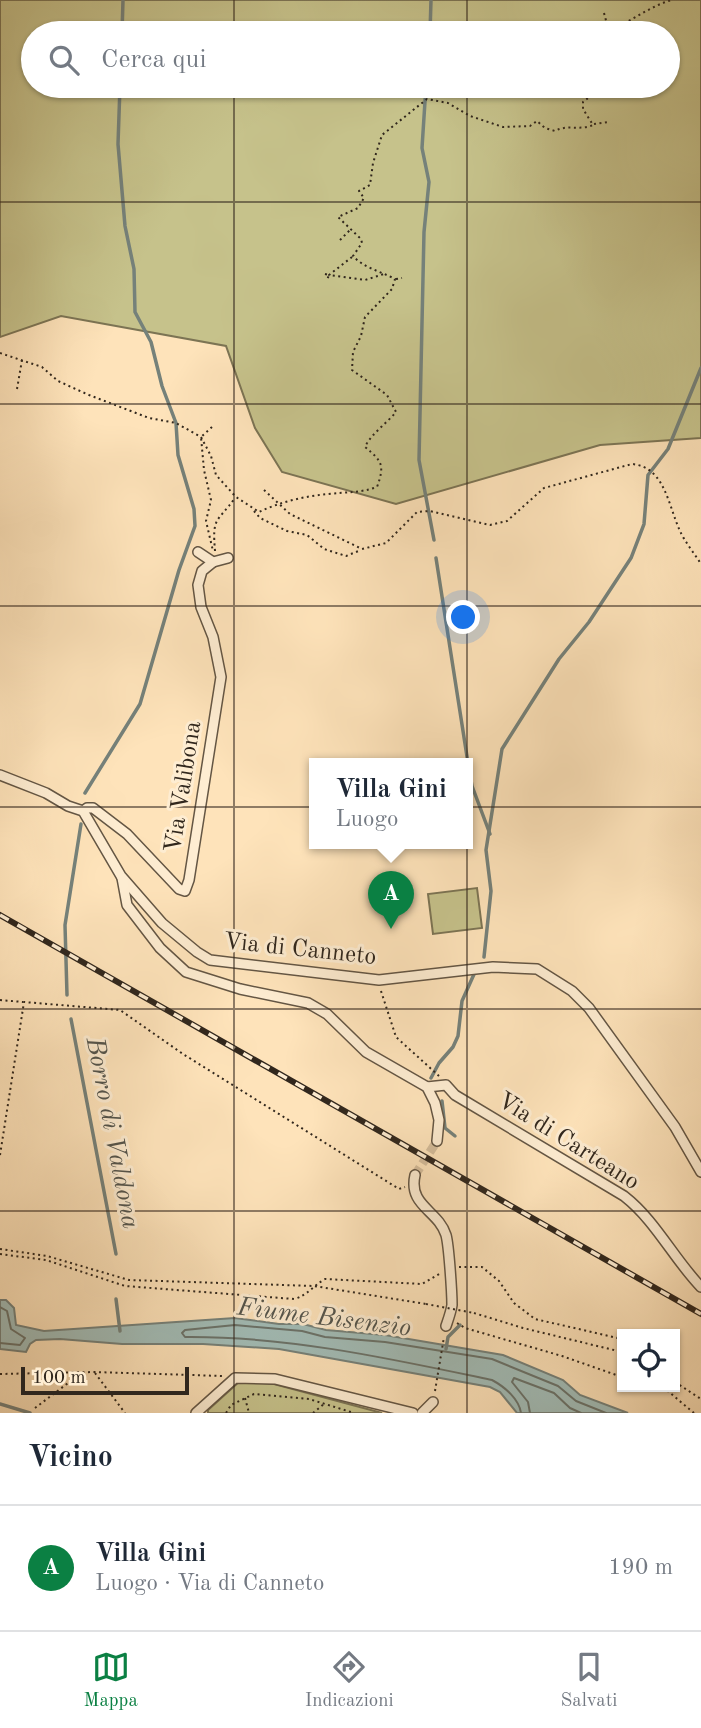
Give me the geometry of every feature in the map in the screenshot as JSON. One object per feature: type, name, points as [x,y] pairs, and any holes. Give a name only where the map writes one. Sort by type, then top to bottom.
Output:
[{"type":"street","points":[[198,552],[214,562],[228,558]]},
{"type":"street","name":"Via Valibona","points":[[83,811],[93,808],[127,834],[179,889],[185,891],[189,880],[221,677],[213,637],[201,607],[198,584],[202,571],[214,562]]},
{"type":"street","points":[[0,775],[83,811]]},
{"type":"street","name":"Via di Canneto","points":[[83,811],[121,876],[162,923],[210,960],[379,980],[493,967],[537,969],[572,990],[589,1007],[675,1127],[701,1172]]},
{"type":"street","points":[[121,876],[127,905],[160,948],[186,972],[240,989],[308,1003],[327,1014],[366,1052],[427,1087],[435,1102],[439,1120],[438,1141]]},
{"type":"street","points":[[427,1087],[446,1085]]},
{"type":"street","name":"Via di Carteano","points":[[446,1085],[455,1095],[624,1196],[642,1210],[678,1262],[701,1287]]},
{"type":"street","points":[[415,1175],[413,1184],[418,1201],[438,1219],[446,1234],[453,1268],[452,1306],[446,1326]]},
{"type":"street","points":[[196,1413],[235,1378],[275,1379],[413,1413]]},
{"type":"street","points":[[422,1413],[433,1402]]},
{"type":"path","points":[[624,21],[656,4],[672,0]]},
{"type":"path","points":[[604,13],[606,21]]},
{"type":"path","points":[[588,98],[583,102],[583,109],[593,125]]},
{"type":"path","points":[[327,280],[329,275],[353,256],[362,243],[338,218],[358,208],[364,198],[359,191],[370,185],[373,163],[382,135],[427,99],[448,103],[470,116],[503,127],[530,126],[537,121],[545,128],[555,131],[562,126],[579,129],[609,122]]},
{"type":"path","points":[[340,240],[350,230]]},
{"type":"path","points":[[353,256],[362,265],[395,279],[402,278]]},
{"type":"path","points":[[325,274],[365,280],[385,274]]},
{"type":"path","points":[[252,509],[259,512],[280,504],[327,494],[362,493],[377,486],[383,472],[380,459],[365,447],[368,440],[383,428],[396,411],[387,395],[352,370],[353,352],[361,336],[365,317],[392,289],[395,279]]},
{"type":"path","points":[[0,353],[42,367],[58,381],[89,396],[149,418],[176,423],[201,437],[211,456],[216,475],[236,498],[261,518],[287,531],[307,535],[324,549],[346,556],[386,543],[417,512],[430,511],[490,525],[507,521],[544,488],[632,464],[641,464],[659,477],[681,532],[701,564]]},
{"type":"path","points":[[17,389],[22,359]]},
{"type":"path","points":[[201,437],[212,427]]},
{"type":"path","points":[[201,437],[204,470],[212,500],[206,522],[214,562]]},
{"type":"path","points":[[264,490],[290,514],[362,549]]},
{"type":"path","points":[[214,562],[213,528],[219,515],[236,498]]},
{"type":"path","points":[[379,980],[396,1037],[446,1085]]},
{"type":"path","points":[[0,1000],[120,1010],[183,1054],[398,1189]]},
{"type":"path","points":[[0,1155],[24,1002]]},
{"type":"path","points":[[0,1249],[47,1256],[129,1280],[314,1286],[426,1304],[474,1313],[617,1351]]},
{"type":"path","points":[[0,1254],[46,1261],[125,1286],[294,1299],[307,1295],[325,1279],[422,1284],[453,1268],[482,1267],[499,1282],[514,1303],[535,1319],[617,1338]]},
{"type":"path","points":[[451,1299],[455,1303],[457,1323],[464,1328],[562,1356],[617,1375]]},
{"type":"path","points":[[433,1402],[446,1326]]},
{"type":"path","points":[[94,1372],[125,1413]]},
{"type":"path","points":[[0,1374],[94,1372],[235,1378]]},
{"type":"path","points":[[35,1408],[81,1374]]},
{"type":"path","points":[[680,1385],[701,1399]]},
{"type":"path","points":[[669,1392],[694,1413]]},
{"type":"path","points":[[226,1413],[231,1405],[254,1394],[309,1399],[354,1413]]},
{"type":"path","points":[[245,1397],[249,1413]]},
{"type":"path","points":[[313,1413],[325,1403]]},
{"type":"shaded area","points":[[0,0],[701,0],[701,438],[600,445],[396,504],[282,472],[255,428],[226,346],[61,316],[0,337]]},
{"type":"shaded area","points":[[477,888],[482,928],[433,934],[428,894]]},
{"type":"shaded area","points":[[240,1381],[274,1384],[382,1413],[208,1413],[208,1410]]},
{"type":"water","points":[[0,1300],[6,1300],[14,1308],[16,1325],[44,1331],[235,1318],[385,1335],[503,1355],[563,1380],[580,1395],[628,1413],[517,1413],[500,1392],[490,1387],[279,1349],[203,1344],[122,1344],[60,1339],[36,1340],[26,1352],[0,1349]]},
{"type":"waterway","name":"Borro di Valdona","points":[[122,21],[123,0]]},
{"type":"waterway","points":[[430,21],[431,0]]},
{"type":"waterway","name":"Borro di Valdona","points":[[85,793],[140,704],[179,570],[195,526],[194,509],[178,455],[176,423],[162,386],[151,342],[135,312],[134,269],[125,226],[118,144],[120,98]]},
{"type":"waterway","points":[[425,98],[422,148],[429,182],[424,232],[419,460],[434,540]]},
{"type":"waterway","points":[[484,957],[491,891],[486,850],[502,749],[559,659],[589,622],[631,558],[644,524],[648,475],[668,449],[701,368]]},
{"type":"waterway","points":[[436,558],[467,758]]},
{"type":"waterway","points":[[473,789],[490,834]]},
{"type":"waterway","name":"Borro di Valdona","points":[[67,995],[65,925],[81,824]]},
{"type":"waterway","points":[[431,1078],[458,1036],[462,1001],[475,972]]},
{"type":"waterway","name":"Borro di Valdona","points":[[71,1019],[116,1254]]},
{"type":"waterway","points":[[442,1101],[445,1128],[455,1136]]},
{"type":"waterway","name":"Borro di Valdona","points":[[116,1299],[120,1331]]},
{"type":"waterway","points":[[446,1349],[448,1337],[460,1325]]},
{"type":"waterway","points":[[0,1404],[30,1413]]},
{"type":"tunnel","points":[[415,1175],[437,1141]]},
{"type":"railway","points":[[0,915],[701,1314]]},
{"type":"place","name":"Villa Gini","points":[[391,929]]},
{"type":"water label","name":"Fiume Bisenzio","points":[[324,1318]]}]
